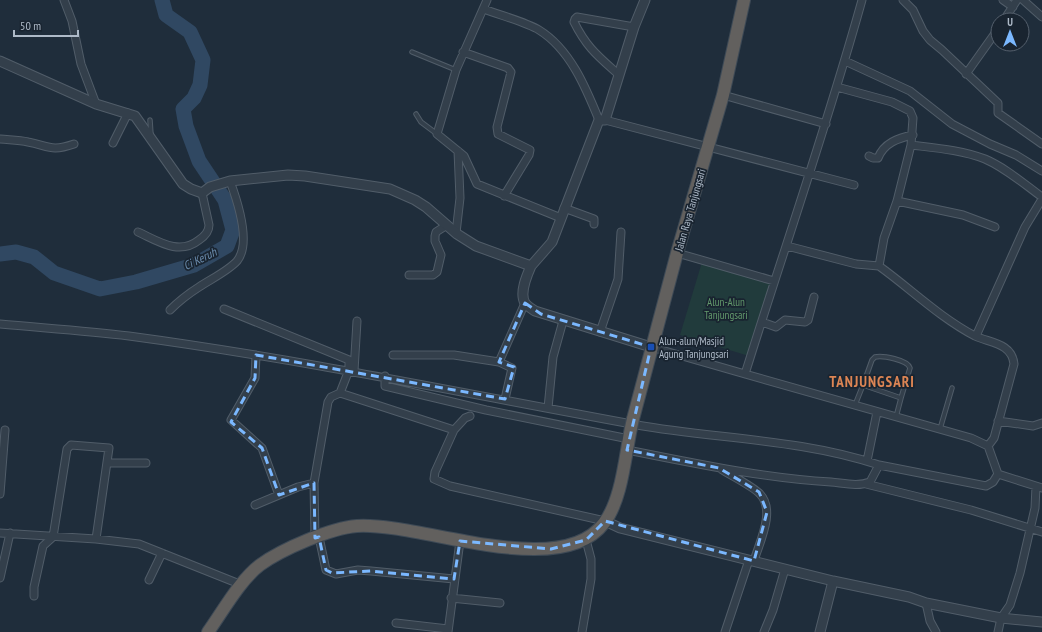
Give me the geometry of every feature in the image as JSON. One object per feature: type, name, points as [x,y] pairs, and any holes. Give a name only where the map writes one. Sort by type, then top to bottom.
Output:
[{"type":"highway","name":"Jalan Raya Tanjungsari","points":[[605,522],[621,481],[630,434],[651,347],[723,95],[744,0]]},
{"type":"highway","points":[[208,632],[242,585],[259,566],[276,555],[317,537],[343,528],[375,526],[409,530],[460,541],[522,548],[551,549],[572,546],[586,540],[605,522]]},
{"type":"street","points":[[64,0],[72,21],[81,64],[96,104]]},
{"type":"street","points":[[487,0],[456,70],[437,134],[467,160],[471,175],[477,184],[561,218]]},
{"type":"street","points":[[499,362],[525,303],[525,282],[531,266],[552,242],[564,208],[602,120],[619,75],[634,27],[645,0]]},
{"type":"street","points":[[745,374],[826,124],[862,0]]},
{"type":"street","points":[[902,0],[913,10],[923,31],[930,40],[998,103],[999,114],[1042,144]]},
{"type":"street","points":[[1003,0],[1013,7]]},
{"type":"street","points":[[1010,12],[1017,0]]},
{"type":"street","points":[[1023,0],[1042,17]]},
{"type":"street","points":[[484,9],[538,29],[552,40],[569,60],[580,77],[602,120],[810,175],[854,185]]},
{"type":"street","points":[[619,75],[590,50],[574,22],[577,17],[634,27]]},
{"type":"street","points":[[966,74],[990,40]]},
{"type":"street","points":[[463,52],[508,68],[511,72],[497,127],[498,134],[530,150],[529,155],[504,196]]},
{"type":"street","points":[[0,61],[96,104],[128,112],[138,119],[183,184],[202,193]]},
{"type":"street","points":[[845,61],[910,91],[952,124],[1016,156],[1042,171]]},
{"type":"street","points":[[837,87],[892,102],[910,111],[913,118],[913,136],[911,145],[897,201],[884,238],[878,266]]},
{"type":"street","points":[[723,95],[826,124]]},
{"type":"street","points":[[113,143],[128,112]]},
{"type":"street","points":[[869,156],[878,158],[880,152],[887,145],[902,137],[913,136]]},
{"type":"street","points":[[0,139],[30,142],[50,149],[61,149],[74,144]]},
{"type":"street","points":[[911,145],[960,152],[984,159],[1003,168],[1042,198],[1024,227],[976,336]]},
{"type":"street","points":[[456,233],[460,198],[458,151]]},
{"type":"street","points":[[202,193],[210,187],[227,182],[272,176],[299,176],[390,189],[415,200],[456,233],[476,246],[531,266]]},
{"type":"street","points":[[170,310],[184,297],[237,260],[242,249],[243,236],[240,212],[227,182]]},
{"type":"street","points":[[138,232],[167,245],[187,248],[193,245],[206,235],[209,230],[202,193]]},
{"type":"street","points":[[897,201],[963,215],[995,227]]},
{"type":"street","points":[[564,208],[590,216],[594,219],[594,224]]},
{"type":"street","points":[[409,275],[433,274],[437,272],[441,255],[435,241],[435,236],[436,232],[447,225]]},
{"type":"street","points":[[600,332],[618,279],[621,232]]},
{"type":"street","points":[[787,246],[856,264],[878,266],[948,321],[976,336],[1008,348],[1014,358],[1014,364],[994,438],[988,446]]},
{"type":"street","points":[[677,253],[774,281]]},
{"type":"street","points":[[762,322],[776,327],[785,320],[805,322],[808,320],[814,297]]},
{"type":"street","points":[[525,303],[541,314],[562,321],[972,438],[988,446],[998,474]]},
{"type":"street","points":[[224,309],[343,357],[349,360],[351,371]]},
{"type":"street","points":[[340,393],[351,371],[357,320]]},
{"type":"street","points":[[548,408],[553,356],[562,321]]},
{"type":"street","points":[[0,324],[127,336],[384,376],[690,434],[821,450],[879,465],[986,486],[993,482],[998,474]]},
{"type":"street","points":[[256,355],[255,378],[231,420],[262,448],[279,495]]},
{"type":"street","points":[[393,355],[454,355],[499,362],[512,368],[505,399]]},
{"type":"street","points":[[384,376],[385,386],[486,410],[630,434],[719,468],[759,492],[766,504],[765,523],[725,632]]},
{"type":"street","points":[[454,430],[340,393],[330,397],[328,402],[314,483],[317,537],[326,570],[332,573],[371,571],[454,579]]},
{"type":"street","points":[[867,461],[877,412]]},
{"type":"street","points":[[470,416],[465,418],[454,430],[435,472],[434,479],[438,482],[605,522],[620,528],[833,581],[910,597],[926,603],[1001,618],[1042,622]]},
{"type":"street","points":[[998,421],[1033,426],[1042,423]]},
{"type":"street","points":[[0,494],[5,430]]},
{"type":"street","points":[[34,596],[34,587],[43,546],[53,537],[67,449],[71,445],[108,447],[96,539]]},
{"type":"street","points":[[107,463],[146,463]]},
{"type":"street","points":[[866,484],[870,482],[879,465]]},
{"type":"street","points":[[719,468],[812,481],[866,484],[971,510],[1031,530],[1042,532]]},
{"type":"street","points":[[998,474],[1039,487],[1031,530],[1010,605],[1001,618],[998,632]]},
{"type":"street","points":[[255,505],[298,487],[314,483]]},
{"type":"street","points":[[0,532],[96,539],[139,544],[242,585]]},
{"type":"street","points":[[0,578],[10,533]]},
{"type":"street","points":[[582,632],[591,579],[591,560],[586,540]]},
{"type":"street","points":[[396,624],[448,630],[460,541]]},
{"type":"street","points":[[149,580],[162,553]]},
{"type":"street","points":[[764,632],[774,610],[785,569]]},
{"type":"street","points":[[820,632],[833,581]]},
{"type":"street","points":[[452,598],[500,603]]},
{"type":"street","points":[[926,603],[930,621],[936,632]]},
{"type":"lane","points":[[412,52],[456,70]]},
{"type":"lane","points":[[416,114],[421,122],[437,134]]},
{"type":"lane","points":[[150,120],[152,140]]},
{"type":"lane","points":[[855,405],[872,360],[875,357],[886,356],[907,363],[910,368],[896,417]]},
{"type":"lane","points":[[863,385],[901,398]]},
{"type":"lane","points":[[940,429],[952,388]]},
{"type":"highlighted area","points":[[525,303],[541,314],[651,347],[627,450],[719,468],[759,492],[767,512],[754,561],[605,521],[586,540],[551,549],[460,541],[454,579],[371,571],[332,573],[326,570],[319,537],[315,538],[314,483],[279,495],[262,448],[231,422],[255,378],[256,355],[505,399],[514,367],[499,362]]},
{"type":"green space","name":"Alun-Alun Tanjungsari","points":[[702,262],[772,283],[749,356],[680,335]]},
{"type":"waterway","name":"Ci Keruh","points":[[0,254],[16,252],[34,257],[54,273],[100,289],[136,282],[194,265],[227,246],[233,230],[225,200],[199,161],[186,126],[183,109],[194,98],[200,85],[203,60],[190,32],[166,15],[162,0]]},
{"type":"place","name":"Alun-alun/Masjid Agung Tanjungsari","points":[[651,347]]},
{"type":"district","name":"TANJUNGSARI","points":[[872,382]]}]
